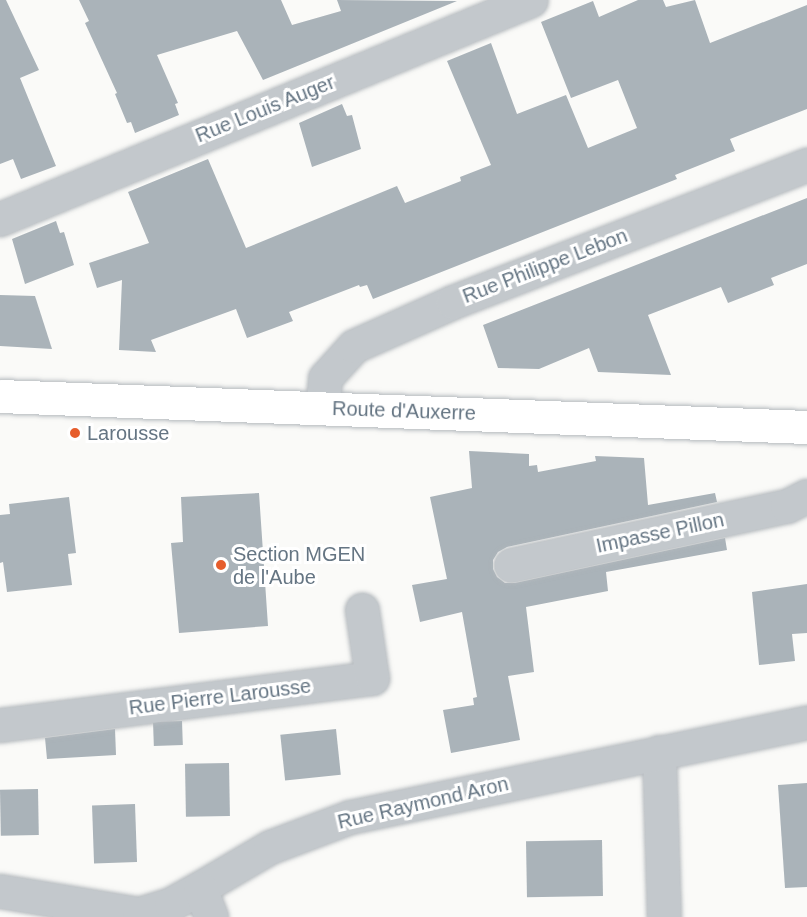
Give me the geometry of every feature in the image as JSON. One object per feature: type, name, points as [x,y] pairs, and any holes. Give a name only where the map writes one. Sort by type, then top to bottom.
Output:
[{"type":"main road","name":"Route d'Auxerre","points":[[0,396],[807,427]]},
{"type":"street","name":"Rue Louis Auger","points":[[0,219],[531,0]]},
{"type":"street","name":"Rue Philippe Lebon","points":[[322,408],[325,378],[354,346],[453,302],[807,165]]},
{"type":"street","name":"Impasse Pillon","points":[[511,565],[787,506],[807,496]]},
{"type":"street","name":"Rue Pierre Larousse","points":[[0,725],[372,678],[362,610]]},
{"type":"street","name":"Rue Raymond Aron","points":[[0,891],[140,914],[171,904],[206,903],[270,847],[350,817],[807,722]]},
{"type":"street","points":[[659,752],[664,917]]},
{"type":"building","points":[[0,0],[6,0],[39,70],[20,78],[56,166],[21,179],[13,159],[0,164]]},
{"type":"building","points":[[79,0],[281,0],[292,25],[341,11],[337,0],[457,1],[263,80],[237,31],[157,55],[178,103],[175,104],[179,115],[135,133],[131,122],[127,123],[115,94],[117,93],[85,23],[89,21]]},
{"type":"building","points":[[638,0],[663,0],[666,7],[695,0],[710,43],[807,5],[807,109],[730,139],[735,151],[675,175],[677,179],[373,299],[367,285],[360,287],[359,285],[289,312],[293,321],[247,338],[236,309],[151,340],[156,352],[119,350],[122,280],[97,288],[89,263],[149,243],[128,192],[208,159],[246,248],[397,186],[405,203],[461,181],[460,177],[491,165],[447,61],[491,43],[517,114],[566,95],[588,148],[637,128],[618,80],[571,98],[541,22],[593,1],[599,17]]},
{"type":"building","points":[[342,104],[347,116],[352,115],[361,149],[312,167],[299,123]]},
{"type":"building","points":[[807,198],[807,264],[771,278],[774,285],[728,303],[721,287],[648,315],[671,375],[598,372],[589,348],[539,369],[498,368],[483,325]]},
{"type":"building","points":[[56,221],[60,233],[64,232],[74,265],[25,284],[12,239]]},
{"type":"building","points":[[0,295],[35,296],[52,349],[0,346]]},
{"type":"building","points":[[469,451],[529,454],[529,466],[537,465],[538,472],[596,461],[595,456],[644,458],[648,505],[715,493],[717,502],[507,547],[498,552],[493,560],[493,569],[497,577],[505,583],[515,583],[725,538],[727,550],[606,572],[608,591],[526,607],[534,672],[508,676],[520,740],[451,753],[443,710],[474,705],[473,698],[477,697],[462,612],[420,622],[412,585],[447,579],[430,497],[472,488]]},
{"type":"building","points":[[259,493],[268,626],[179,633],[171,543],[183,542],[181,497]]},
{"type":"building","points":[[69,497],[76,553],[68,554],[72,585],[7,592],[3,562],[0,563],[0,515],[10,514],[9,504]]},
{"type":"building","points":[[807,584],[807,633],[792,634],[795,661],[759,665],[752,592]]},
{"type":"building","points":[[182,721],[183,745],[154,746],[153,722]]},
{"type":"building","points":[[115,729],[116,755],[47,759],[45,738]]},
{"type":"building","points":[[336,729],[341,775],[285,781],[280,735]]},
{"type":"building","points":[[229,763],[230,816],[186,817],[185,764]]},
{"type":"building","points":[[807,783],[807,887],[785,888],[778,785]]},
{"type":"building","points":[[38,789],[39,835],[1,836],[0,790]]},
{"type":"building","points":[[135,804],[137,862],[94,863],[92,806]]},
{"type":"building","points":[[602,840],[603,896],[527,897],[526,841]]},
{"type":"place","name":"Larousse","points":[[75,433]]},
{"type":"place","name":"Section MGEN de l'Aube","points":[[221,565]]}]
